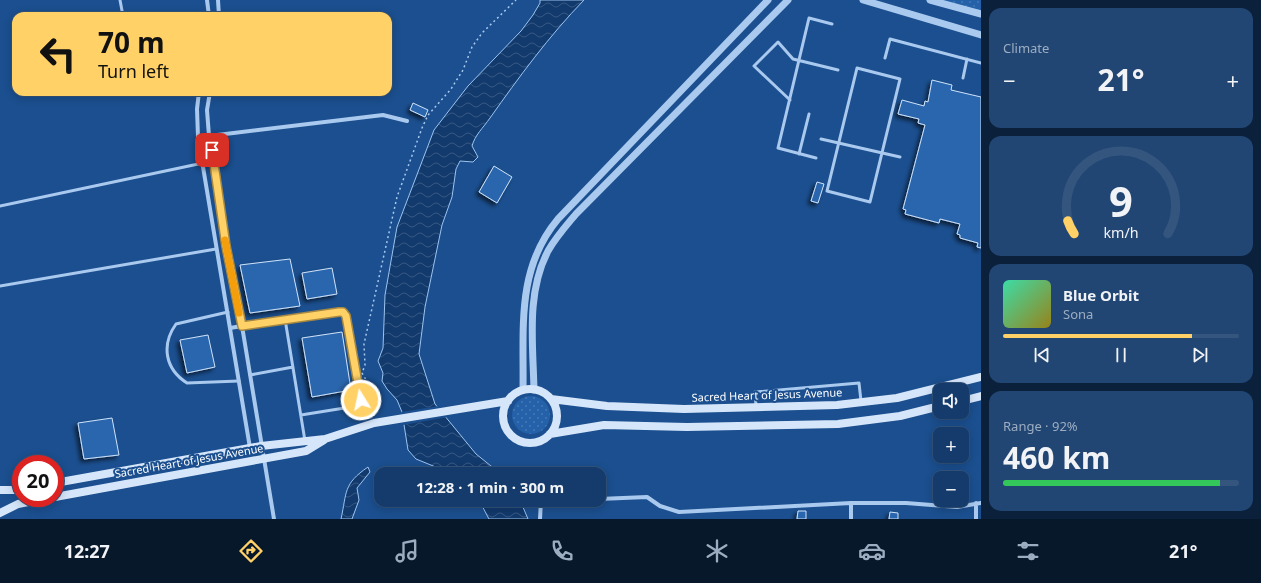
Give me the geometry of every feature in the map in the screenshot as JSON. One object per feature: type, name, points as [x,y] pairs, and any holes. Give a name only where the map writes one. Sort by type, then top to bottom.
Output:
[{"type":"main road","name":"Sacred Heart of Jesus Avenue","points":[[967,383],[981,377]]},
{"type":"main road","points":[[550,434],[555,426],[557,417],[556,407],[551,399],[540,391],[523,390],[516,393],[508,401],[504,418],[508,430],[514,437],[530,443],[539,441],[550,434],[604,425],[687,428],[838,424],[900,416],[933,408]]},
{"type":"main road","name":"Sacred Heart of Jesus Avenue","points":[[551,399],[607,406],[684,409],[837,405],[897,398],[933,392]]},
{"type":"main road","points":[[969,399],[981,396]]},
{"type":"main road","name":"Sacred Heart of Jesus Avenue","points":[[64,481],[262,446],[324,439],[374,423],[508,401]]},
{"type":"main road","name":"Sacred Heart of Jesus Avenue","points":[[64,495],[306,451],[324,439]]},
{"type":"main road","points":[[0,490],[12,490]]},
{"type":"main road","points":[[0,513],[12,507]]},
{"type":"street","points":[[207,0],[208,12]]},
{"type":"street","points":[[218,0],[219,12]]},
{"type":"street","points":[[523,390],[525,291],[532,263],[543,239],[558,219],[768,0]]},
{"type":"street","points":[[534,390],[534,291],[542,266],[552,244],[576,214],[778,12],[788,0]]},
{"type":"street","points":[[863,0],[981,35]]},
{"type":"street","points":[[930,0],[981,14]]},
{"type":"street","points":[[199,96],[197,109],[198,137],[250,448]]},
{"type":"street","points":[[209,96],[207,110],[209,136],[232,282],[242,326],[274,519]]},
{"type":"street","points":[[209,136],[383,115],[407,121]]},
{"type":"street","points":[[216,249],[226,246]]},
{"type":"street","points":[[223,283],[232,282]]},
{"type":"street","points":[[230,328],[242,326]]},
{"type":"street","points":[[606,499],[647,497],[660,506],[679,512],[851,503],[906,503],[957,507],[979,503],[976,519]]},
{"type":"street","points":[[851,503],[851,519]]},
{"type":"street","points":[[540,519],[541,507]]},
{"type":"street","points":[[678,519],[679,512]]},
{"type":"lane","points":[[120,0],[122,12]]},
{"type":"lane","points":[[816,158],[778,148],[800,61],[809,18],[832,24]]},
{"type":"lane","points":[[885,58],[890,39],[981,63]]},
{"type":"lane","points":[[790,100],[754,66],[778,42],[793,59],[838,70]]},
{"type":"lane","points":[[963,78],[967,59]]},
{"type":"lane","points":[[857,68],[900,79],[870,202],[827,191],[839,143],[857,68]]},
{"type":"lane","points":[[799,154],[808,114]]},
{"type":"lane","points":[[821,139],[900,157]]},
{"type":"lane","points":[[0,206],[203,163]]},
{"type":"lane","points":[[0,286],[84,273],[216,249]]},
{"type":"lane","points":[[228,312],[176,324],[167,342],[167,355],[174,372],[187,384],[239,381]]},
{"type":"lane","points":[[242,326],[339,312],[343,312],[346,316],[361,400],[356,406],[301,415]]},
{"type":"lane","points":[[285,319],[306,451]]},
{"type":"lane","points":[[250,375],[293,367]]},
{"type":"lane","points":[[756,407],[755,392],[859,383],[861,402]]},
{"type":"path","points":[[374,423],[374,408],[368,400],[369,385],[362,373],[365,365],[364,344],[397,197],[428,115],[451,89],[463,70],[475,42],[516,0]]},
{"type":"shaded area","points":[[941,0],[981,0],[981,12]]},
{"type":"shaded area","points":[[527,396],[535,396],[545,401],[549,408],[549,422],[545,429],[535,434],[527,434],[517,429],[515,426],[512,419],[512,411],[517,401],[520,399]]},
{"type":"water","points":[[540,0],[584,0],[535,57],[477,135],[472,146],[478,157],[473,162],[460,161],[456,169],[452,197],[442,225],[425,307],[419,354],[435,404],[476,454],[492,467],[436,467],[416,459],[408,450],[402,412],[397,400],[382,381],[383,373],[378,361],[383,348],[385,295],[397,227],[434,130],[468,86],[521,31],[540,3]]},
{"type":"water","points":[[368,467],[370,472],[357,488],[359,500],[352,519],[341,519],[347,489],[354,478]]},
{"type":"water","points":[[483,507],[523,507],[528,519],[489,519]]},
{"type":"pier","points":[[439,406],[448,417],[403,425],[401,412]]},
{"type":"building","points":[[932,80],[952,85],[951,90],[981,97],[981,248],[977,247],[978,243],[960,238],[960,235],[957,234],[960,224],[940,219],[939,223],[905,214],[906,210],[903,209],[925,125],[918,123],[919,119],[898,114],[902,100],[924,106],[925,101],[928,102]]},
{"type":"building","points":[[413,103],[428,110],[425,117],[410,110]]},
{"type":"building","points":[[494,166],[512,177],[497,203],[479,192]]},
{"type":"building","points":[[817,182],[824,184],[818,203],[811,201]]},
{"type":"building","points":[[290,259],[300,306],[250,313],[240,265]]},
{"type":"building","points":[[332,268],[337,294],[307,299],[302,273]]},
{"type":"building","points":[[342,332],[351,390],[312,397],[302,338]]},
{"type":"building","points":[[208,335],[215,367],[187,373],[180,340]]},
{"type":"building","points":[[112,418],[119,455],[84,459],[78,423]]},
{"type":"building","points":[[798,511],[806,511],[806,519],[797,519]]},
{"type":"building","points":[[890,512],[898,513],[898,519],[889,519]]},
{"type":"slow traffic","points":[[225,240],[239,313]]},
{"type":"route","points":[[212,150],[232,282],[242,326],[343,312],[346,316],[361,400]]}]
